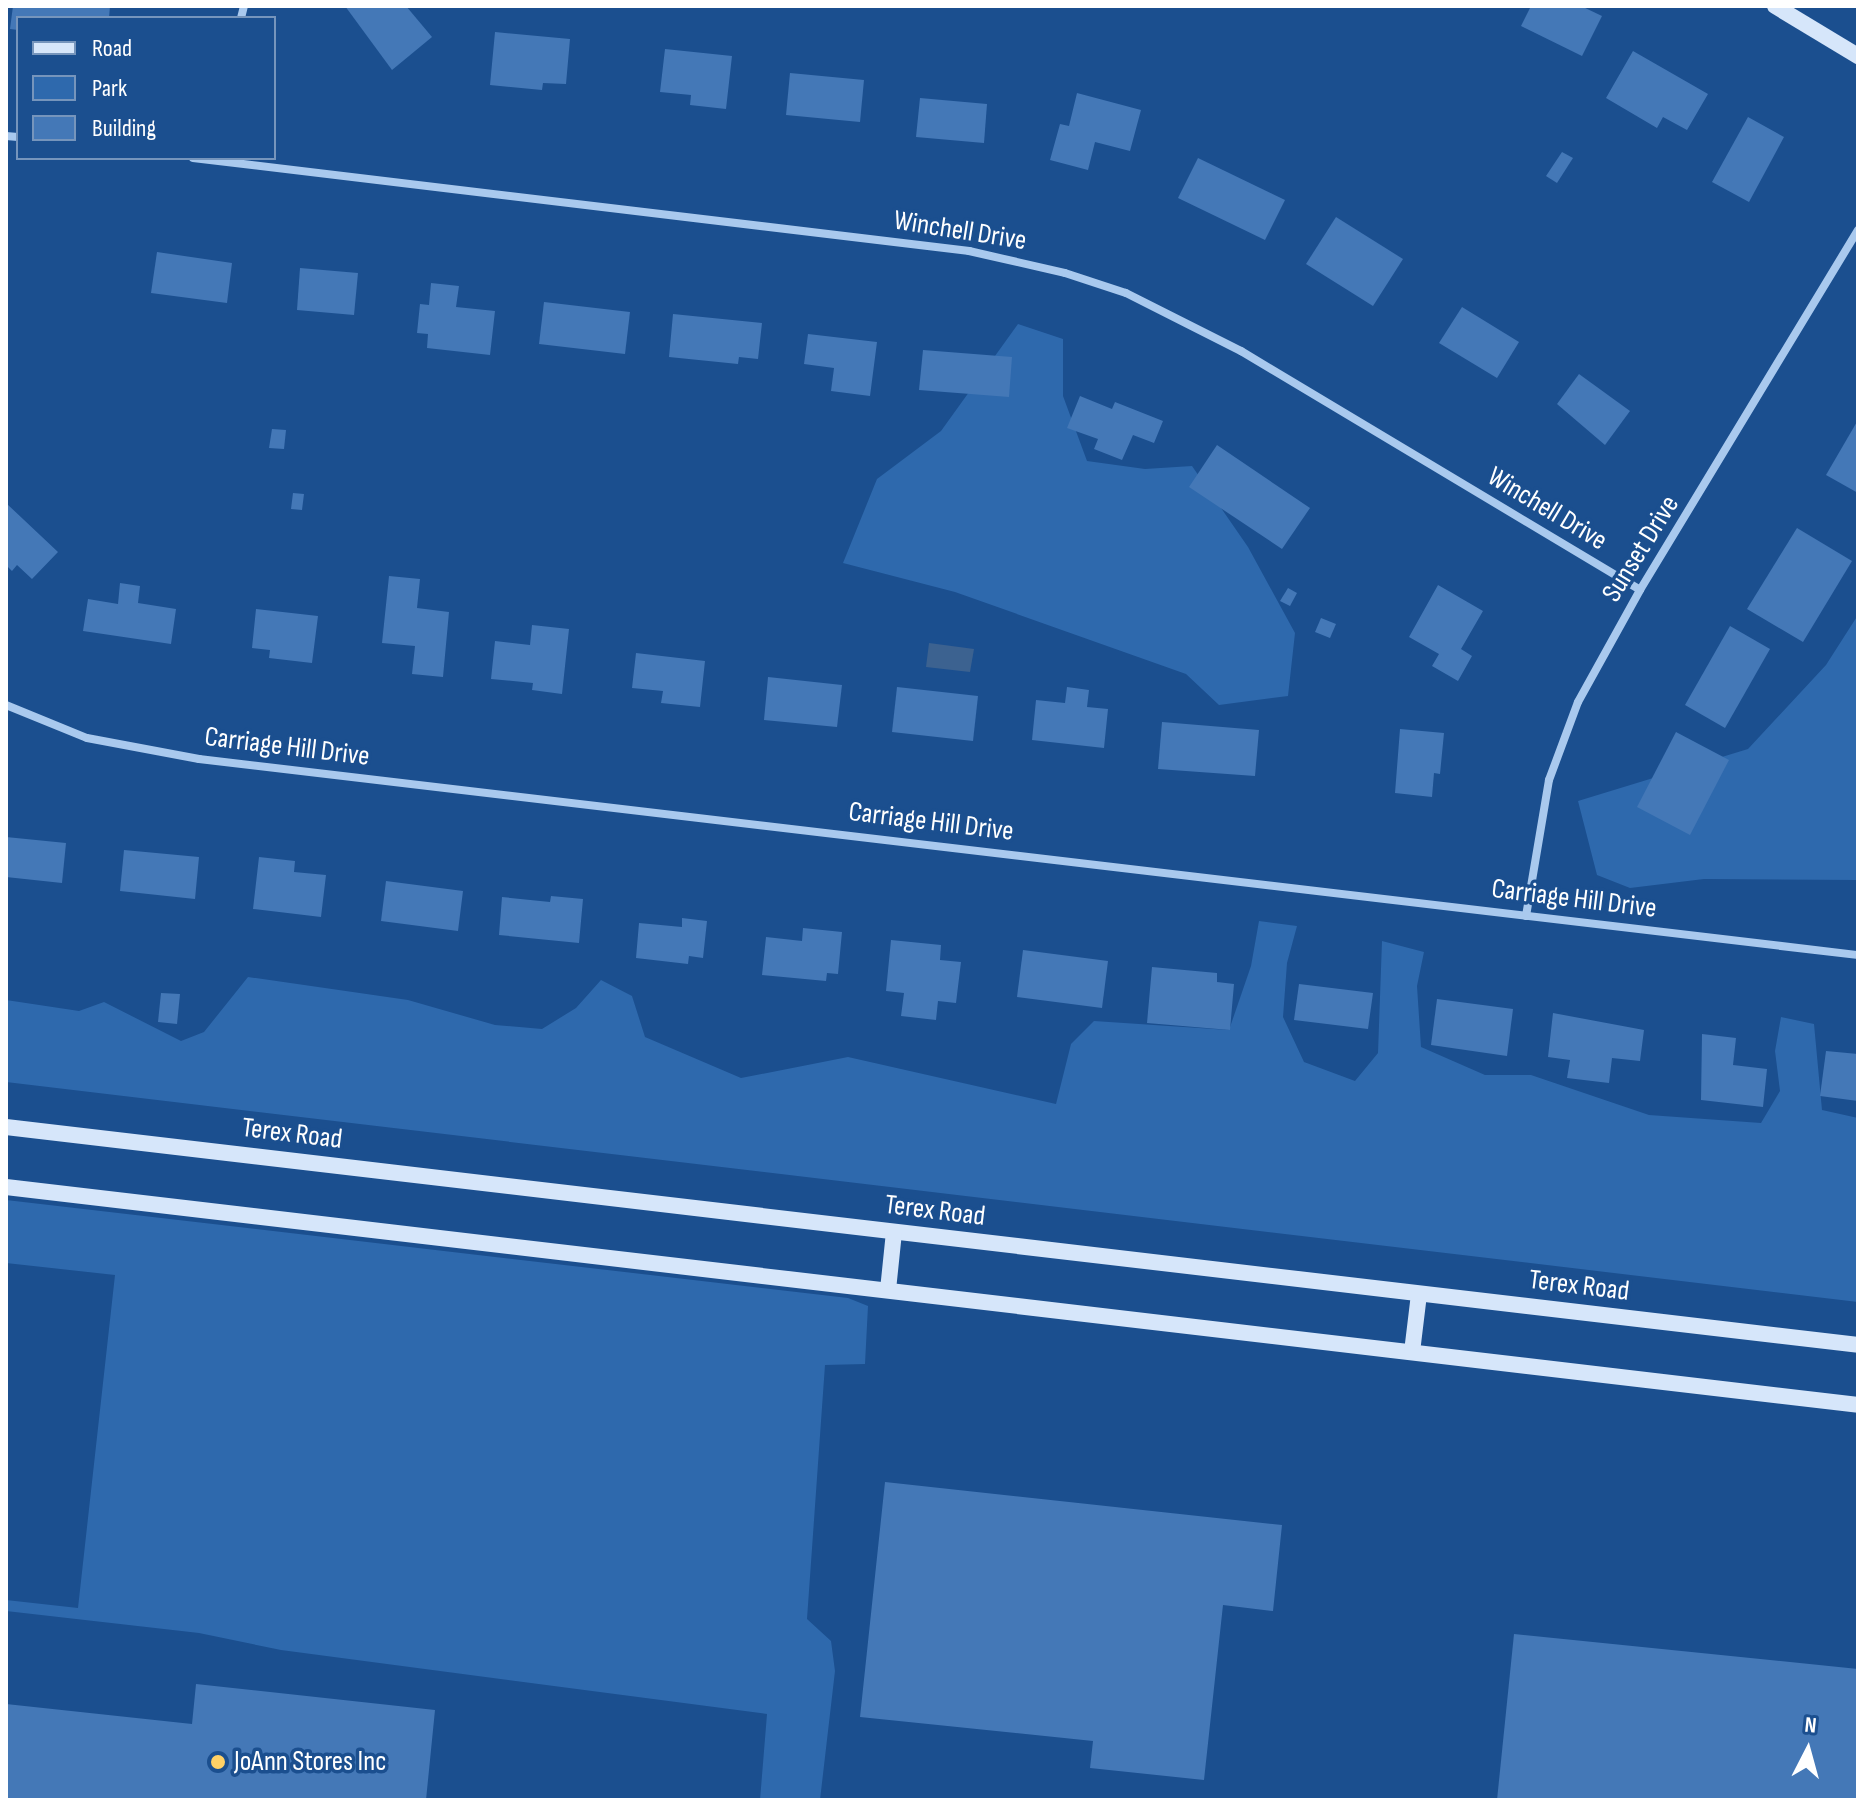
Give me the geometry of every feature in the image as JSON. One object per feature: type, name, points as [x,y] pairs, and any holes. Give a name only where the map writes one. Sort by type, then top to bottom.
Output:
[{"type":"street","points":[[1775,6],[1858,56]]},
{"type":"street","name":"Winchell Drive","points":[[224,160],[969,251],[1065,273],[1126,293],[1241,351],[1640,590]]},
{"type":"street","name":"Sunset Drive","points":[[1526,916],[1537,830],[1563,735],[1640,590],[1858,230]]},
{"type":"street","name":"Carriage Hill Drive","points":[[6,705],[87,738],[199,759],[1858,955]]},
{"type":"street","name":"Terex Road","points":[[6,1127],[1858,1345]]},
{"type":"street","points":[[6,1187],[1858,1405]]},
{"type":"street","points":[[888,1290],[894,1232]]},
{"type":"street","points":[[1412,1352],[1419,1294]]},
{"type":"green space","points":[[1018,324],[1063,339],[1063,396],[1087,461],[1145,469],[1192,466],[1248,547],[1295,633],[1288,696],[1219,705],[1186,674],[955,592],[843,563],[877,479],[941,431]]},
{"type":"green space","points":[[1858,615],[1858,880],[1704,879],[1630,888],[1597,875],[1578,801],[1748,749],[1826,665]]},
{"type":"green space","points":[[1259,921],[1297,926],[1287,963],[1283,1017],[1304,1062],[1355,1081],[1378,1053],[1382,941],[1424,952],[1417,986],[1421,1047],[1485,1075],[1531,1075],[1649,1115],[1761,1123],[1780,1091],[1775,1051],[1781,1017],[1814,1024],[1822,1110],[1858,1118],[1858,1302],[6,1082],[6,1000],[79,1011],[104,1002],[181,1041],[204,1032],[248,977],[408,1000],[495,1025],[542,1029],[576,1008],[601,980],[632,996],[645,1037],[741,1078],[848,1057],[1056,1104],[1071,1044],[1094,1021],[1229,1030],[1251,966]]},
{"type":"green space","points":[[6,1200],[848,1298],[868,1306],[865,1364],[825,1365],[807,1619],[831,1641],[835,1671],[820,1800],[760,1800],[767,1714],[281,1650],[199,1633],[6,1611],[6,1600],[78,1608],[115,1275],[6,1263]]},
{"type":"shaded area","points":[[929,643],[974,649],[970,672],[926,667]]},
{"type":"building","points":[[13,6],[110,6],[109,16],[16,16],[16,30],[10,29]]},
{"type":"building","points":[[345,6],[406,6],[432,37],[392,70]]},
{"type":"building","points":[[1531,6],[1581,6],[1602,16],[1582,56],[1521,26]]},
{"type":"building","points":[[495,32],[570,39],[566,84],[543,83],[542,90],[490,85]]},
{"type":"building","points":[[665,49],[732,56],[726,109],[690,105],[691,95],[660,92]]},
{"type":"building","points":[[1633,51],[1708,94],[1687,130],[1663,117],[1657,128],[1606,98]]},
{"type":"building","points":[[790,73],[864,80],[860,122],[786,115]]},
{"type":"building","points":[[1077,93],[1141,110],[1130,151],[1095,142],[1088,170],[1050,160],[1060,124],[1069,126]]},
{"type":"building","points":[[920,98],[987,104],[984,143],[916,137]]},
{"type":"building","points":[[1748,117],[1784,137],[1749,202],[1712,182]]},
{"type":"building","points":[[1562,152],[1573,158],[1557,183],[1546,176]]},
{"type":"building","points":[[1198,158],[1285,200],[1265,240],[1178,198]]},
{"type":"building","points":[[1336,217],[1403,259],[1373,306],[1306,264]]},
{"type":"building","points":[[157,252],[232,263],[227,303],[151,293]]},
{"type":"building","points":[[300,268],[358,273],[354,315],[297,310]]},
{"type":"building","points":[[431,283],[459,286],[456,307],[495,311],[490,355],[427,348],[428,334],[417,333],[420,304],[429,305]]},
{"type":"building","points":[[544,302],[630,312],[625,354],[539,344]]},
{"type":"building","points":[[1462,307],[1519,342],[1497,378],[1439,343]]},
{"type":"building","points":[[673,314],[762,323],[758,359],[739,357],[738,364],[669,357]]},
{"type":"building","points":[[808,334],[877,342],[870,396],[831,391],[834,368],[804,364]]},
{"type":"building","points":[[923,350],[1012,357],[1009,397],[919,390]]},
{"type":"building","points":[[1579,374],[1630,411],[1605,445],[1557,404]]},
{"type":"building","points":[[1080,396],[1112,409],[1115,402],[1163,421],[1154,443],[1133,435],[1122,460],[1094,449],[1098,439],[1067,428]]},
{"type":"building","points":[[1858,420],[1858,493],[1826,475]]},
{"type":"building","points":[[272,429],[286,430],[284,449],[269,448]]},
{"type":"building","points":[[1217,445],[1310,508],[1282,549],[1189,487]]},
{"type":"building","points":[[293,493],[304,494],[302,510],[291,509]]},
{"type":"building","points":[[6,503],[58,552],[32,579],[17,565],[12,571],[6,565]]},
{"type":"building","points":[[1797,528],[1852,561],[1803,642],[1747,609]]},
{"type":"building","points":[[389,576],[420,579],[417,608],[449,612],[443,677],[412,674],[415,646],[382,643]]},
{"type":"building","points":[[120,583],[140,586],[138,603],[176,609],[171,644],[83,631],[88,599],[118,604]]},
{"type":"building","points":[[1438,585],[1483,611],[1461,649],[1472,656],[1458,681],[1432,666],[1439,654],[1409,637]]},
{"type":"building","points":[[1288,588],[1297,593],[1290,606],[1280,601]]},
{"type":"building","points":[[256,609],[318,616],[312,663],[269,658],[270,650],[252,648]]},
{"type":"building","points":[[1321,618],[1336,624],[1330,638],[1315,632]]},
{"type":"building","points":[[532,625],[569,629],[562,694],[532,690],[533,683],[491,679],[495,641],[530,645]]},
{"type":"building","points":[[1730,626],[1770,649],[1725,728],[1685,705]]},
{"type":"building","points":[[636,653],[705,661],[700,707],[661,703],[663,691],[632,688]]},
{"type":"building","points":[[768,677],[842,685],[837,727],[764,720]]},
{"type":"building","points":[[897,687],[978,696],[973,741],[892,732]]},
{"type":"building","points":[[1067,687],[1089,690],[1087,707],[1108,709],[1104,748],[1032,740],[1036,700],[1065,703]]},
{"type":"building","points":[[1162,722],[1259,730],[1255,776],[1158,769]]},
{"type":"building","points":[[1400,729],[1444,733],[1440,774],[1434,773],[1432,797],[1395,793]]},
{"type":"building","points":[[1676,732],[1729,760],[1690,835],[1637,807]]},
{"type":"building","points":[[6,837],[66,843],[62,883],[6,877]]},
{"type":"building","points":[[124,850],[199,857],[195,899],[120,891]]},
{"type":"building","points":[[259,857],[295,861],[294,872],[326,875],[321,917],[253,909]]},
{"type":"building","points":[[386,881],[463,891],[458,931],[381,921]]},
{"type":"building","points":[[551,896],[583,899],[579,943],[499,935],[502,897],[550,902]]},
{"type":"building","points":[[682,918],[707,921],[703,958],[689,956],[688,964],[636,958],[639,923],[682,927]]},
{"type":"building","points":[[803,928],[842,932],[838,974],[827,973],[826,981],[762,975],[766,937],[802,941]]},
{"type":"building","points":[[891,940],[941,945],[940,960],[961,962],[956,1003],[938,1001],[936,1020],[901,1016],[904,993],[886,991]]},
{"type":"building","points":[[1023,950],[1108,961],[1102,1008],[1017,997]]},
{"type":"building","points":[[1152,967],[1217,973],[1217,982],[1234,984],[1230,1030],[1147,1023]]},
{"type":"building","points":[[1299,984],[1373,993],[1368,1029],[1294,1020]]},
{"type":"building","points":[[161,993],[180,994],[177,1024],[158,1022]]},
{"type":"building","points":[[1437,999],[1513,1009],[1507,1056],[1431,1045]]},
{"type":"building","points":[[1553,1013],[1644,1030],[1640,1061],[1612,1058],[1609,1083],[1567,1078],[1570,1060],[1548,1057]]},
{"type":"building","points":[[1702,1034],[1736,1038],[1733,1065],[1767,1069],[1763,1107],[1701,1100]]},
{"type":"building","points":[[1826,1051],[1858,1054],[1858,1101],[1820,1096]]},
{"type":"building","points":[[885,1482],[1282,1525],[1273,1611],[1223,1605],[1204,1780],[1090,1768],[1093,1741],[860,1717]]},
{"type":"building","points":[[1514,1634],[1858,1669],[1858,1800],[1497,1800]]},
{"type":"building","name":"JoAnn Stores Inc","points":[[196,1684],[435,1710],[426,1800],[6,1800],[6,1704],[192,1724]]},
{"type":"place","name":"JoAnn Stores Inc","points":[[218,1762]]}]
